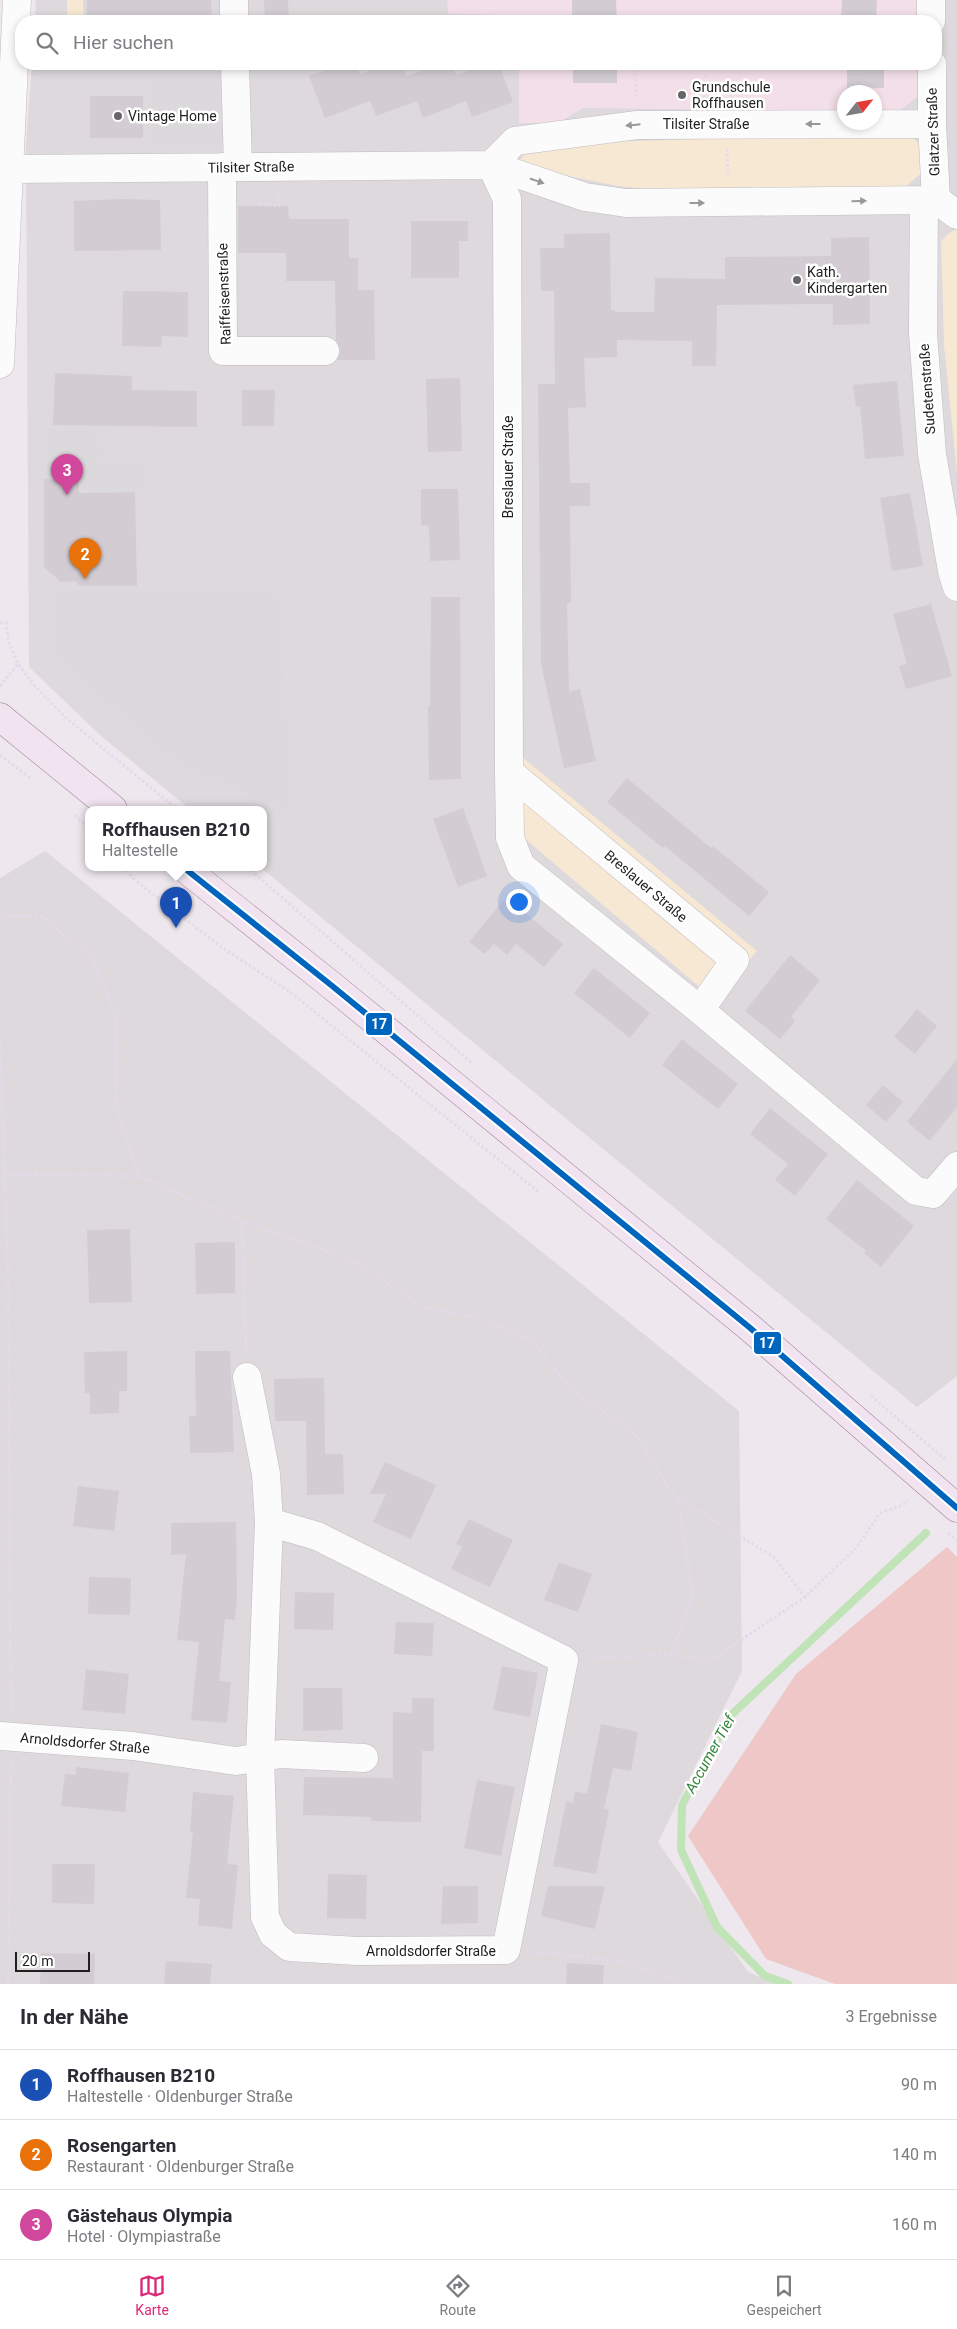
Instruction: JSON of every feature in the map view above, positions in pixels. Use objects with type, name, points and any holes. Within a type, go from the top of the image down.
[{"type":"main road","points":[[0,717],[109,806]]},
{"type":"main road","points":[[188,871],[331,985],[749,1327],[950,1518]]},
{"type":"street","points":[[16,15],[17,0]]},
{"type":"street","points":[[234,0],[234,15]]},
{"type":"street","points":[[931,0],[931,15]]},
{"type":"street","points":[[0,364],[15,48]]},
{"type":"street","points":[[230,167],[235,70]]},
{"type":"street","name":"Glatzer Straße","points":[[932,70],[932,124],[939,205]]},
{"type":"street","name":"Tilsiter Straße","points":[[491,165],[515,141],[637,124],[932,124]]},
{"type":"street","name":"Tilsiter Straße","points":[[10,169],[491,165],[586,198],[626,203],[939,205]]},
{"type":"street","name":"Breslauer Straße","points":[[491,165],[507,200],[510,838],[521,866],[700,1010],[916,1191],[933,1194],[957,1166]]},
{"type":"street","name":"Raiffeisenstraße","points":[[230,167],[223,351],[325,351]]},
{"type":"street","name":"Sudetenstraße","points":[[939,205],[923,334],[932,454],[952,571],[957,588]]},
{"type":"street","name":"Breslauer Straße","points":[[509,772],[735,960],[700,1010]]},
{"type":"street","name":"Arnoldsdorfer Straße","points":[[247,1377],[266,1474],[269,1522],[260,1757],[265,1917],[273,1934],[289,1947],[357,1951],[506,1950],[564,1660]]},
{"type":"street","points":[[269,1522],[317,1536],[564,1660]]},
{"type":"street","name":"Arnoldsdorfer Straße","points":[[6,1736],[133,1746],[236,1762],[281,1754],[364,1758]]},
{"type":"path","points":[[725,124],[729,203]]},
{"type":"path","points":[[278,195],[279,206]]},
{"type":"path","points":[[0,622],[6,623],[9,643],[18,664],[33,684],[66,718],[173,806]]},
{"type":"path","points":[[0,686],[18,664]]},
{"type":"path","points":[[127,871],[136,881],[220,946],[290,992],[547,1198]]},
{"type":"path","points":[[0,918],[5,916],[42,917],[92,956],[115,1012],[116,1105],[139,1176]]},
{"type":"path","points":[[0,1040],[8,1269],[6,1736],[8,1984]]},
{"type":"path","points":[[5,1174],[139,1176],[242,1221],[359,1263],[422,1307],[480,1318],[534,1342],[571,1390],[636,1434],[666,1484],[678,1499],[774,1557],[805,1597]]},
{"type":"path","points":[[242,1221],[247,1377]]},
{"type":"path","points":[[923,1438],[950,1465]]},
{"type":"path","points":[[564,1660],[671,1654],[708,1662],[805,1597],[856,1548],[880,1514],[903,1505],[910,1498],[903,1492]]},
{"type":"path","points":[[671,1654],[693,1596],[678,1499]]},
{"type":"path","points":[[950,1518],[957,1541]]},
{"type":"path","points":[[506,1950],[625,1961],[684,1984]]},
{"type":"shaded area","points":[[36,0],[957,0],[957,1376],[917,1407],[265,871],[267,871],[267,806],[186,806],[101,736],[29,667],[26,143],[32,70],[942,70],[942,15],[35,15]]},
{"type":"shaded area","points":[[67,0],[83,0],[84,15],[67,15]]},
{"type":"shaded area","points":[[447,0],[918,0],[917,15],[448,14]]},
{"type":"shaded area","points":[[147,70],[222,70],[223,145],[147,145]]},
{"type":"shaded area","name":"Grundschule Roffhausen","points":[[519,70],[917,70],[917,97],[898,112],[882,112],[882,85],[837,85],[837,111],[583,108],[558,123],[519,123]]},
{"type":"shaded area","points":[[901,133],[918,142],[923,150],[926,161],[926,169],[904,188],[670,192],[618,186],[523,167],[520,161],[525,152],[602,142]]},
{"type":"shaded area","points":[[957,229],[957,473],[944,345],[941,241],[949,233]]},
{"type":"shaded area","points":[[47,428],[103,429],[102,463],[145,465],[145,492],[82,490],[82,476],[46,475]]},
{"type":"shaded area","points":[[278,588],[293,812],[179,765],[50,654],[51,590]]},
{"type":"shaded area","points":[[504,742],[757,951],[716,1001],[503,820]]},
{"type":"shaded area","points":[[45,851],[739,1411],[742,1671],[658,1842],[748,1972],[775,1984],[0,1984],[0,878]]},
{"type":"shaded area","points":[[947,1547],[957,1557],[957,1984],[835,1984],[766,1959],[688,1836],[796,1674]]},
{"type":"building","points":[[87,0],[211,0],[212,15],[87,15]]},
{"type":"building","points":[[264,0],[288,0],[289,15],[265,15]]},
{"type":"building","points":[[572,0],[616,0],[617,15],[572,15]]},
{"type":"building","points":[[842,0],[877,0],[876,15],[841,15]]},
{"type":"building","points":[[326,70],[358,70],[360,74],[371,70],[404,70],[407,76],[423,70],[454,70],[456,75],[470,70],[501,70],[513,102],[472,117],[466,101],[423,118],[417,101],[376,116],[370,101],[325,118],[309,76]]},
{"type":"building","points":[[573,70],[617,70],[617,83],[573,83]]},
{"type":"building","points":[[847,70],[884,70],[884,88],[882,88],[882,85],[847,85]]},
{"type":"building","points":[[90,96],[143,96],[143,138],[90,138]]},
{"type":"building","points":[[160,200],[161,250],[74,251],[74,201]]},
{"type":"building","points":[[238,206],[288,206],[289,219],[349,219],[349,258],[358,258],[358,290],[374,290],[375,360],[337,360],[341,351],[336,341],[335,281],[286,281],[286,253],[238,253]]},
{"type":"building","points":[[411,221],[468,221],[468,241],[459,241],[459,278],[411,278]]},
{"type":"building","points":[[610,233],[611,310],[617,312],[654,312],[655,278],[725,279],[725,257],[831,256],[831,238],[869,237],[870,324],[833,325],[833,304],[717,305],[716,366],[692,366],[692,341],[617,340],[617,357],[584,358],[586,407],[568,408],[570,483],[590,483],[590,506],[570,506],[571,603],[567,603],[569,692],[580,689],[596,761],[564,768],[541,664],[538,384],[555,384],[554,291],[541,291],[540,248],[564,248],[564,234]]},
{"type":"building","points":[[123,291],[188,292],[188,337],[162,336],[161,347],[122,346]]},
{"type":"building","points":[[55,373],[132,376],[132,390],[197,391],[197,427],[53,425]]},
{"type":"building","points":[[460,378],[462,451],[428,452],[426,379]]},
{"type":"building","points":[[897,381],[904,456],[865,459],[860,406],[856,407],[853,385]]},
{"type":"building","points":[[242,390],[275,390],[274,426],[242,426]]},
{"type":"building","points":[[44,479],[79,481],[79,493],[135,492],[137,586],[80,586],[75,581],[61,582],[44,567]]},
{"type":"building","points":[[421,489],[458,489],[460,560],[430,561],[429,526],[421,525]]},
{"type":"building","points":[[910,493],[923,566],[892,571],[880,498]]},
{"type":"building","points":[[431,597],[460,597],[461,779],[429,780],[428,706],[430,706]]},
{"type":"building","points":[[931,604],[952,676],[906,689],[899,666],[907,664],[893,614]]},
{"type":"building","points":[[627,778],[711,848],[713,846],[769,892],[749,916],[665,846],[663,848],[607,802]]},
{"type":"building","points":[[463,808],[487,876],[458,887],[433,819]]},
{"type":"building","points":[[506,897],[563,944],[544,967],[516,944],[507,955],[494,944],[485,954],[469,942]]},
{"type":"building","points":[[790,955],[820,980],[791,1017],[795,1021],[780,1039],[745,1011]]},
{"type":"building","points":[[594,968],[650,1013],[630,1038],[574,993]]},
{"type":"building","points":[[917,1009],[937,1026],[915,1054],[894,1037]]},
{"type":"building","points":[[682,1039],[738,1084],[718,1109],[662,1065]]},
{"type":"building","points":[[957,1059],[957,1107],[930,1141],[907,1122]]},
{"type":"building","points":[[883,1085],[903,1102],[886,1122],[866,1105]]},
{"type":"building","points":[[770,1108],[828,1154],[795,1196],[775,1180],[788,1164],[750,1134]]},
{"type":"building","points":[[857,1180],[914,1226],[881,1267],[864,1253],[866,1251],[826,1219]]},
{"type":"building","points":[[130,1229],[132,1302],[89,1303],[87,1230]]},
{"type":"building","points":[[235,1242],[235,1293],[196,1294],[195,1243]]},
{"type":"building","points":[[127,1351],[127,1391],[119,1391],[119,1413],[90,1414],[90,1393],[85,1393],[84,1352]]},
{"type":"building","points":[[195,1351],[230,1351],[234,1452],[190,1453],[189,1416],[196,1416]]},
{"type":"building","points":[[324,1378],[325,1454],[343,1454],[344,1494],[307,1495],[306,1421],[275,1421],[274,1379]]},
{"type":"building","points":[[385,1462],[436,1485],[411,1539],[373,1522],[386,1494],[370,1494]]},
{"type":"building","points":[[78,1486],[119,1491],[114,1531],[73,1526]]},
{"type":"building","points":[[469,1519],[513,1540],[490,1587],[451,1569],[462,1547],[456,1544]]},
{"type":"building","points":[[236,1522],[237,1599],[235,1620],[225,1619],[219,1681],[231,1682],[227,1723],[191,1720],[199,1642],[177,1640],[186,1554],[171,1555],[171,1523]]},
{"type":"building","points":[[559,1562],[592,1574],[578,1612],[544,1600]]},
{"type":"building","points":[[89,1577],[131,1578],[130,1615],[88,1614]]},
{"type":"building","points":[[295,1592],[334,1593],[333,1630],[294,1629]]},
{"type":"building","points":[[396,1622],[434,1623],[432,1656],[394,1654]]},
{"type":"building","points":[[502,1666],[538,1673],[530,1717],[493,1710]]},
{"type":"building","points":[[86,1669],[129,1674],[125,1714],[82,1710]]},
{"type":"building","points":[[303,1688],[342,1688],[343,1730],[303,1731]]},
{"type":"building","points":[[412,1698],[434,1698],[434,1751],[422,1751],[421,1822],[371,1821],[371,1817],[303,1815],[304,1777],[393,1778],[393,1712],[412,1713]]},
{"type":"building","points":[[601,1724],[638,1732],[631,1771],[613,1768],[604,1809],[609,1810],[596,1874],[553,1866],[566,1801],[573,1803],[575,1791],[587,1794]]},
{"type":"building","points":[[76,1767],[129,1773],[125,1812],[61,1806],[65,1774],[76,1775]]},
{"type":"building","points":[[477,1780],[515,1787],[501,1856],[464,1848]]},
{"type":"building","points":[[193,1792],[234,1796],[227,1864],[238,1865],[232,1929],[198,1925],[200,1899],[186,1898],[193,1832],[190,1832]]},
{"type":"building","points":[[52,1864],[95,1864],[94,1904],[52,1903]]},
{"type":"building","points":[[328,1874],[367,1875],[366,1919],[327,1918]]},
{"type":"building","points":[[443,1886],[478,1886],[478,1923],[441,1924]]},
{"type":"building","points":[[548,1886],[605,1886],[595,1929],[541,1916]]},
{"type":"building","points":[[41,1953],[95,1954],[94,1984],[40,1984]]},
{"type":"building","points":[[166,1961],[212,1964],[210,1984],[164,1984]]},
{"type":"building","points":[[567,1963],[604,1965],[603,1984],[566,1984]]},
{"type":"waterway","name":"Accumer Tief","points":[[788,1984],[765,1976],[717,1927],[681,1850],[682,1805],[730,1716],[926,1533]]},
{"type":"transit line","name":"17","points":[[188,871],[331,985],[749,1327],[957,1508]]},
{"type":"place","name":"Grundschule Roffhausen","points":[[682,95]]},
{"type":"place","name":"Vintage Home","points":[[118,116]]},
{"type":"place","name":"Kath. Kindergarten","points":[[797,280]]},
{"type":"place","name":"Gästehaus Olympia","points":[[67,495]]},
{"type":"place","name":"Rosengarten","points":[[85,579]]},
{"type":"place","name":"Roffhausen B210","points":[[176,928]]}]
